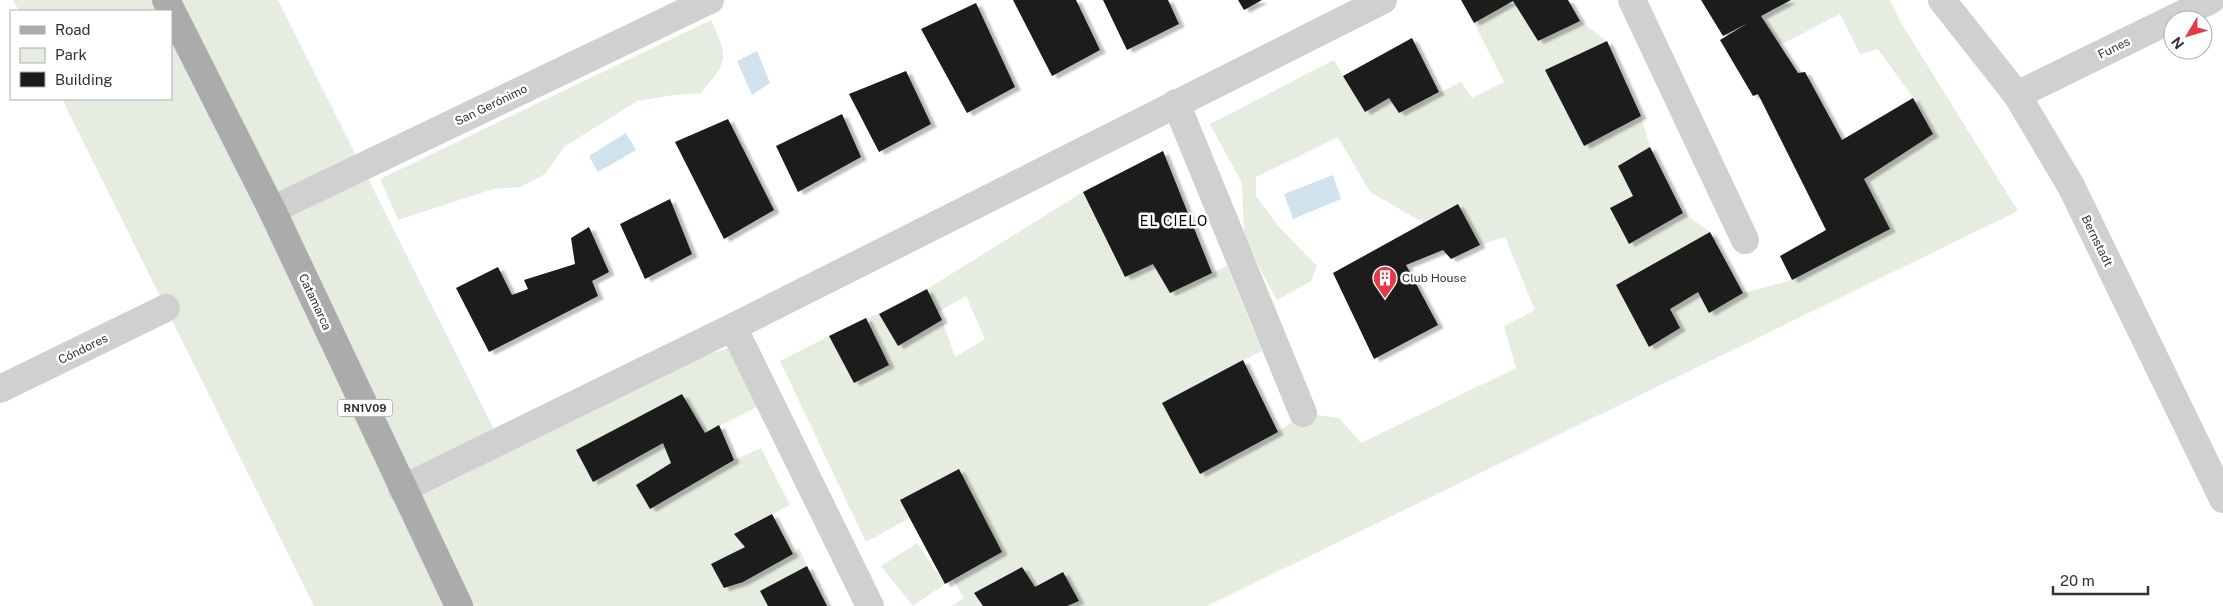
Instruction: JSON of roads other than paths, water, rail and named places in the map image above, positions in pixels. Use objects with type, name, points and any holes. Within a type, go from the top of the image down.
[{"type":"main road","name":"Catamarca","points":[[172,12],[272,210],[402,489],[459,606]]},
{"type":"street","name":"San Gerónimo","points":[[272,210],[710,0]]},
{"type":"street","points":[[402,489],[733,328],[1176,103],[1384,0]]},
{"type":"street","points":[[1632,0],[1745,240]]},
{"type":"street","name":"Bernstadt","points":[[1942,0],[2017,95],[2071,186],[2223,499]]},
{"type":"street","name":"Funes","points":[[2017,95],[2211,0]]},
{"type":"street","points":[[1176,103],[1303,413]]},
{"type":"street","name":"Cóndores","points":[[0,389],[166,308]]},
{"type":"street","points":[[733,328],[870,606]]},
{"type":"water","points":[[757,51],[770,83],[752,95],[737,61]]},
{"type":"water","points":[[626,133],[636,150],[598,172],[589,156]]},
{"type":"water","points":[[1333,175],[1341,199],[1293,219],[1284,194]]},
{"type":"place","name":"Club House","points":[[1385,299]]},
{"type":"district","name":"EL CIELO","points":[[1174,221]]}]
